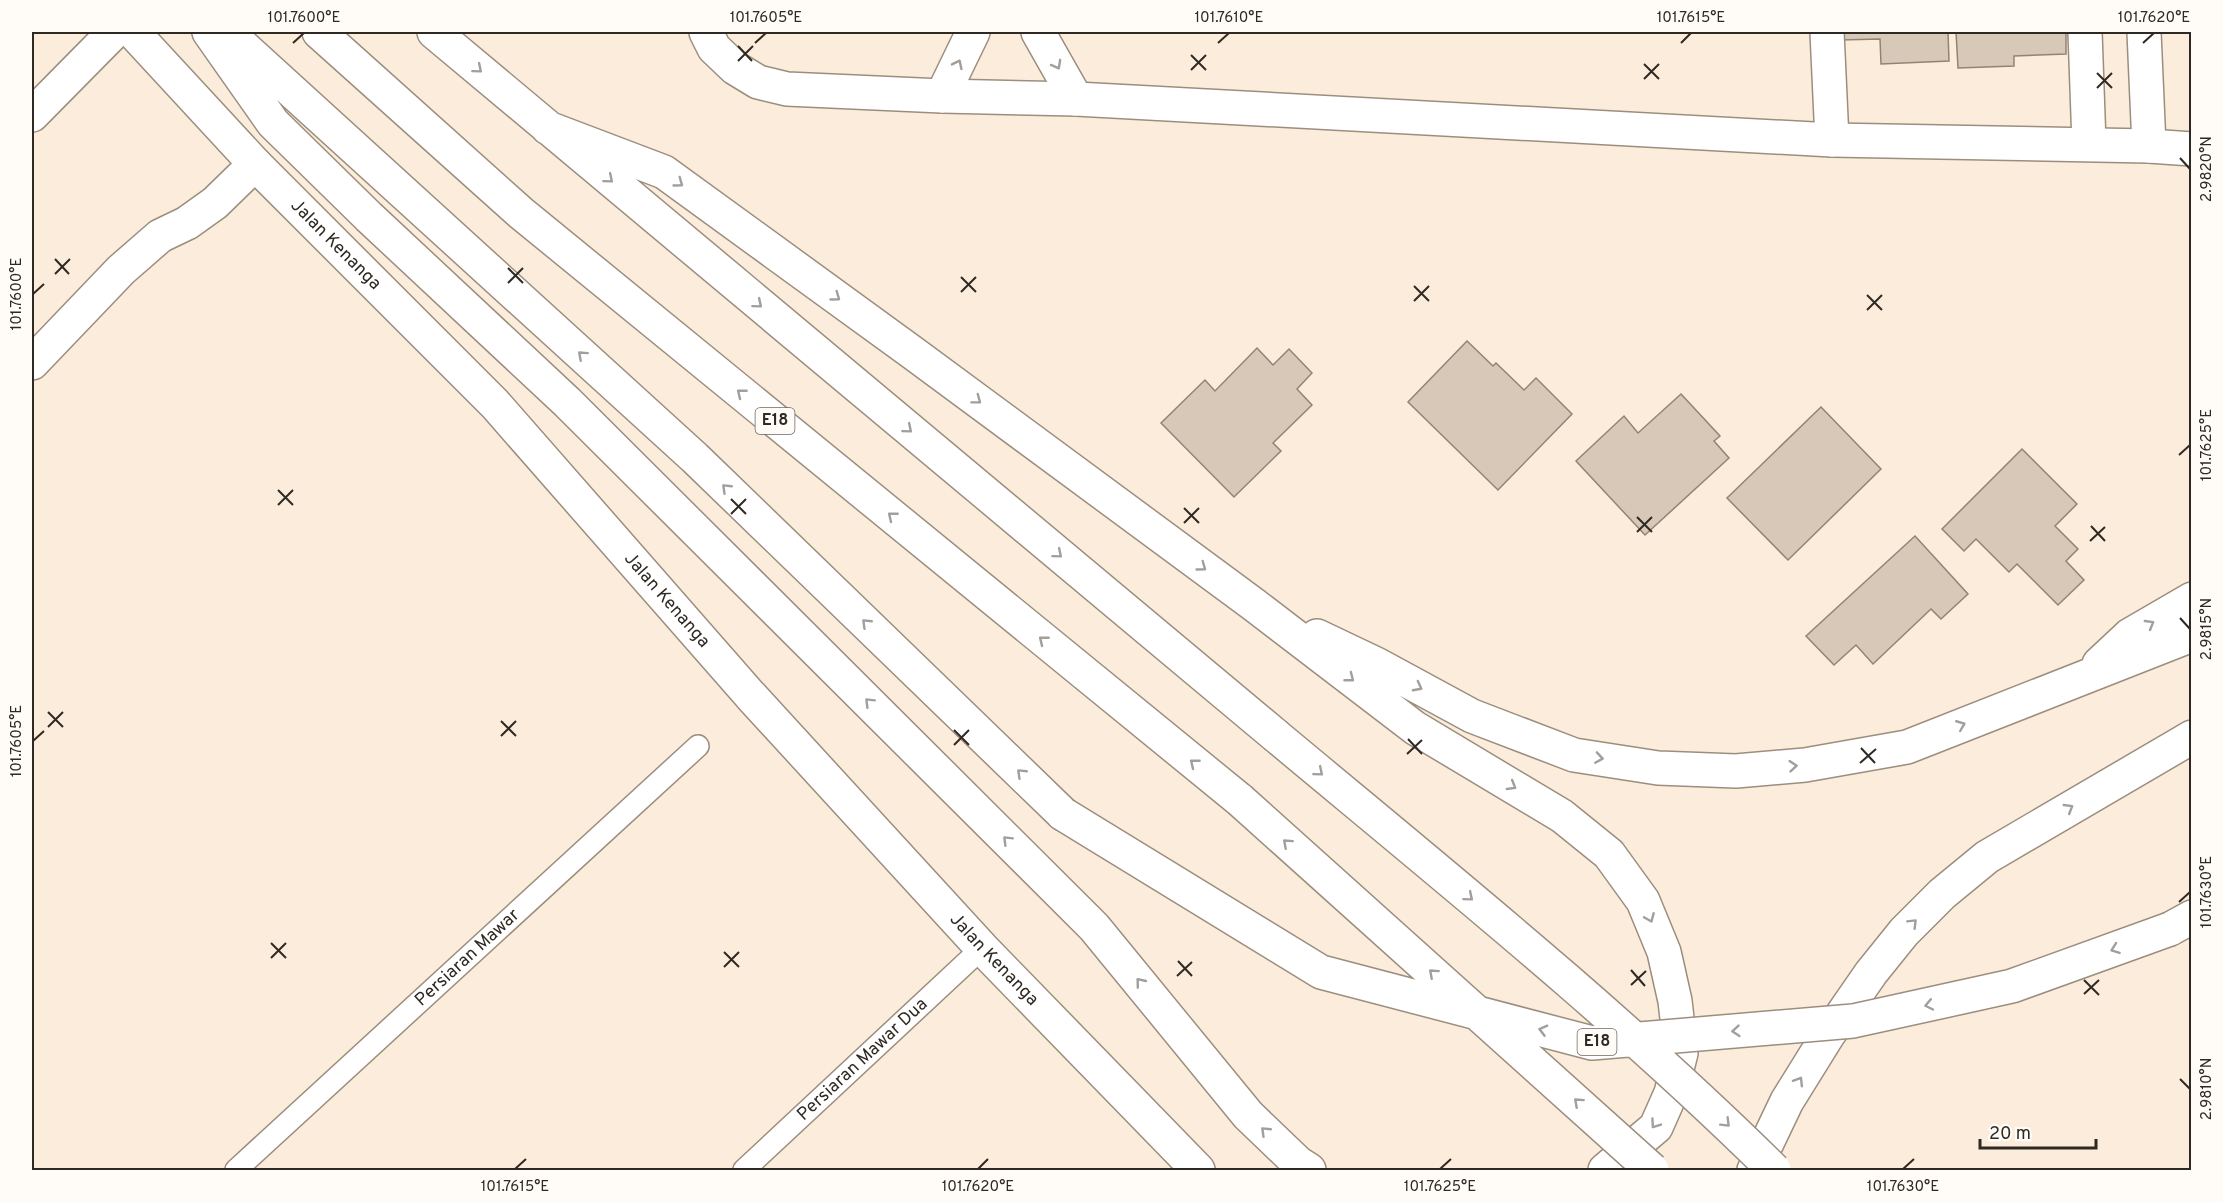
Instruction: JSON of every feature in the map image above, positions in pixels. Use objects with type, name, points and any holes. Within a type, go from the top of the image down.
[{"type":"main road","points":[[32,115],[114,32]]},
{"type":"main road","name":"Jalan Kenanga","points":[[133,32],[255,164],[495,404],[750,695],[982,948],[1197,1170]]},
{"type":"main road","points":[[209,32],[273,123],[369,217],[567,402],[1086,918],[1248,1115],[1304,1168]]},
{"type":"main road","name":"E18","points":[[227,32],[695,458],[1063,814],[1321,972],[1592,1043],[1853,1021],[2012,986],[2181,923]]},
{"type":"main road","name":"E18","points":[[319,32],[521,213],[1240,800],[1652,1170]]},
{"type":"main road","name":"E18","points":[[434,32],[1496,919],[1712,1109],[1774,1170]]},
{"type":"main road","points":[[706,32],[714,48],[735,68],[758,82],[787,89],[1076,99],[1832,141],[2089,144],[2192,149]]},
{"type":"main road","points":[[942,96],[973,32]]},
{"type":"main road","points":[[1038,32],[1076,99]]},
{"type":"main road","points":[[1827,32],[1832,141]]},
{"type":"main road","points":[[2085,32],[2089,144]]},
{"type":"main road","points":[[2144,32],[2150,146]]},
{"type":"main road","points":[[548,128],[664,172],[914,353],[1253,604],[1415,728],[1562,816],[1609,854],[1643,902],[1664,952],[1675,1001],[1681,1053],[1671,1093],[1656,1126],[1605,1170]]},
{"type":"main road","points":[[32,363],[152,242],[187,223],[215,203],[255,164]]},
{"type":"main road","points":[[2089,674],[2130,635],[2192,599]]},
{"type":"main road","points":[[1253,604],[1378,665],[1472,716],[1574,754],[1658,768],[1736,771],[1805,765],[1907,747],[2192,635]]},
{"type":"main road","points":[[1754,1170],[1787,1101],[1828,1035],[1871,973],[1904,932],[1942,894],[1987,857],[2192,737]]},
{"type":"lane","name":"Persiaran Mawar","points":[[236,1170],[698,746]]},
{"type":"lane","name":"Persiaran Mawar Dua","points":[[744,1170],[982,948]]},
{"type":"building","points":[[1841,32],[1948,32],[1949,61],[1881,64],[1880,39],[1841,40]]},
{"type":"building","points":[[1956,32],[2066,32],[2066,54],[2014,56],[2014,66],[1958,68]]},
{"type":"building","points":[[1467,341],[1493,366],[1496,363],[1524,390],[1536,378],[1572,414],[1498,490],[1408,402]]},
{"type":"building","points":[[1257,348],[1273,365],[1289,349],[1312,373],[1297,389],[1312,405],[1273,443],[1281,451],[1234,497],[1161,423],[1205,380],[1215,391]]},
{"type":"building","points":[[1681,394],[1720,436],[1714,441],[1729,458],[1645,535],[1576,461],[1624,416],[1638,433]]},
{"type":"building","points":[[1821,407],[1881,469],[1788,560],[1727,498]]},
{"type":"building","points":[[2022,449],[2077,504],[2055,526],[2078,549],[2066,561],[2084,580],[2058,605],[2017,564],[2009,572],[1976,539],[1964,551],[1942,529]]},
{"type":"building","points":[[1915,536],[1968,594],[1941,619],[1931,609],[1873,664],[1856,645],[1834,665],[1806,636]]}]
